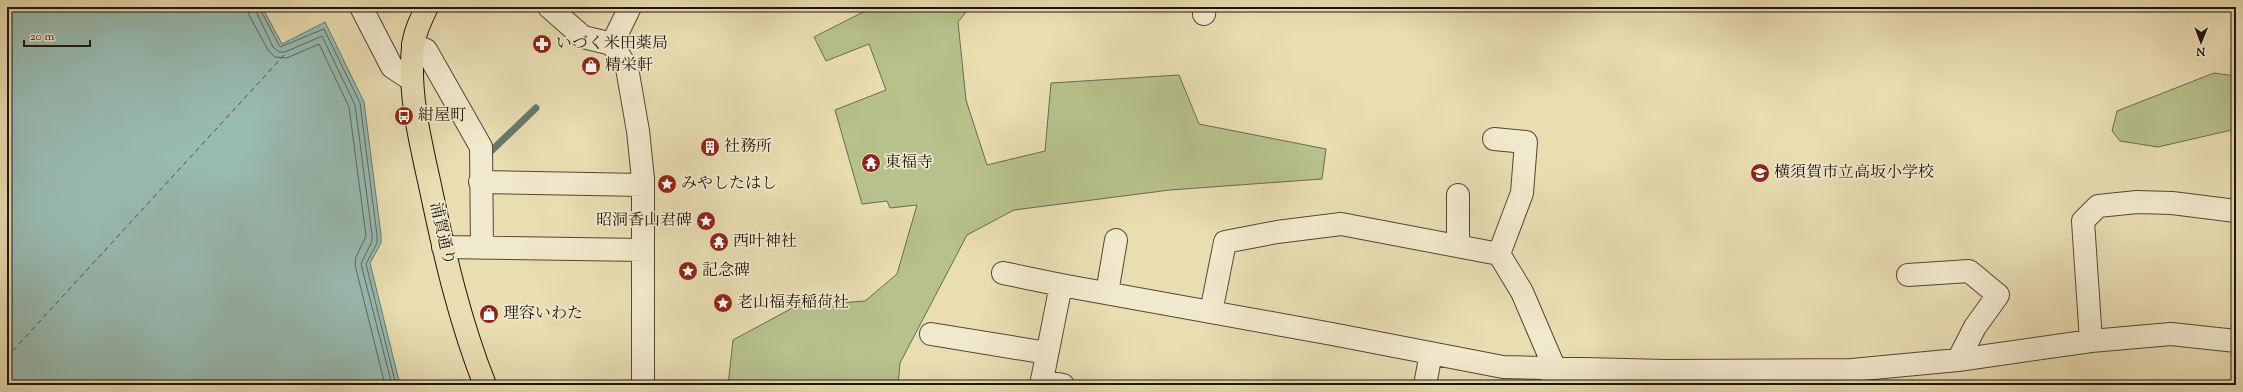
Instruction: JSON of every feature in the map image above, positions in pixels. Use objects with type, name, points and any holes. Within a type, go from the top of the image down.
[{"type":"main road","name":"浦賀通り","points":[[427,7],[420,21],[413,45],[412,80],[420,140],[443,247],[463,325],[485,385]]},
{"type":"street","points":[[361,7],[392,67],[412,80]]},
{"type":"street","points":[[549,7],[583,37],[612,44],[627,68],[638,132],[643,185],[643,385]]},
{"type":"street","points":[[612,44],[630,7]]},
{"type":"street","points":[[413,45],[426,50],[481,147],[480,182],[482,248]]},
{"type":"street","points":[[1494,139],[1526,142],[1522,193],[1499,254]]},
{"type":"street","points":[[480,182],[643,185]]},
{"type":"street","points":[[1458,195],[1458,246]]},
{"type":"street","points":[[2091,341],[2084,221],[2098,206],[2137,202],[2172,203],[2236,211]]},
{"type":"street","points":[[1211,312],[1225,242],[1276,232],[1341,224],[1458,246],[1499,254],[1522,292],[1554,377]]},
{"type":"street","points":[[1107,293],[1116,240]]},
{"type":"street","points":[[443,247],[643,250]]},
{"type":"street","points":[[1908,275],[1969,271],[1998,295],[1975,327],[1958,360]]},
{"type":"street","points":[[1003,273],[1061,285],[1431,352],[1554,377],[1757,378],[1958,360],[2091,341],[2171,334],[2236,341]]},
{"type":"street","points":[[1061,285],[1042,383],[1063,385]]},
{"type":"street","points":[[931,334],[1047,354]]},
{"type":"street","points":[[1425,385],[1431,352]]},
{"type":"green space","points":[[873,7],[970,7],[958,22],[966,100],[987,165],[1045,151],[1051,83],[1179,75],[1199,124],[1326,149],[1322,179],[1170,190],[1014,210],[967,235],[900,363],[898,385],[728,385],[733,340],[796,306],[865,301],[897,274],[917,205],[890,208],[887,201],[862,204],[835,110],[886,90],[869,44],[826,61],[814,37]]},
{"type":"green space","points":[[2214,73],[2236,76],[2236,129],[2158,147],[2120,141],[2112,131],[2117,111]]},
{"type":"water","points":[[7,7],[262,7],[282,44],[325,22],[364,102],[381,235],[381,243],[370,263],[398,377],[402,385],[7,385]]},
{"type":"waterway","points":[[489,153],[536,108]]},
{"type":"ferry route","points":[[7,357],[285,54]]},
{"type":"place","name":"いづく米田薬局","points":[[542,44]]},
{"type":"place","name":"精栄軒","points":[[591,66]]},
{"type":"place","name":"紺屋町","points":[[404,116]]},
{"type":"place","name":"社務所","points":[[710,147]]},
{"type":"place","name":"東福寺","points":[[871,163]]},
{"type":"place","name":"横須賀市立高坂小学校","points":[[1760,173]]},
{"type":"place","name":"みやしたはし","points":[[667,184]]},
{"type":"place","name":"昭洞香山君碑","points":[[706,221]]},
{"type":"place","name":"西叶神社","points":[[719,242]]},
{"type":"place","name":"記念碑","points":[[688,271]]},
{"type":"place","name":"老山福寿稲荷社","points":[[723,303]]},
{"type":"place","name":"理容いわた","points":[[489,314]]}]
